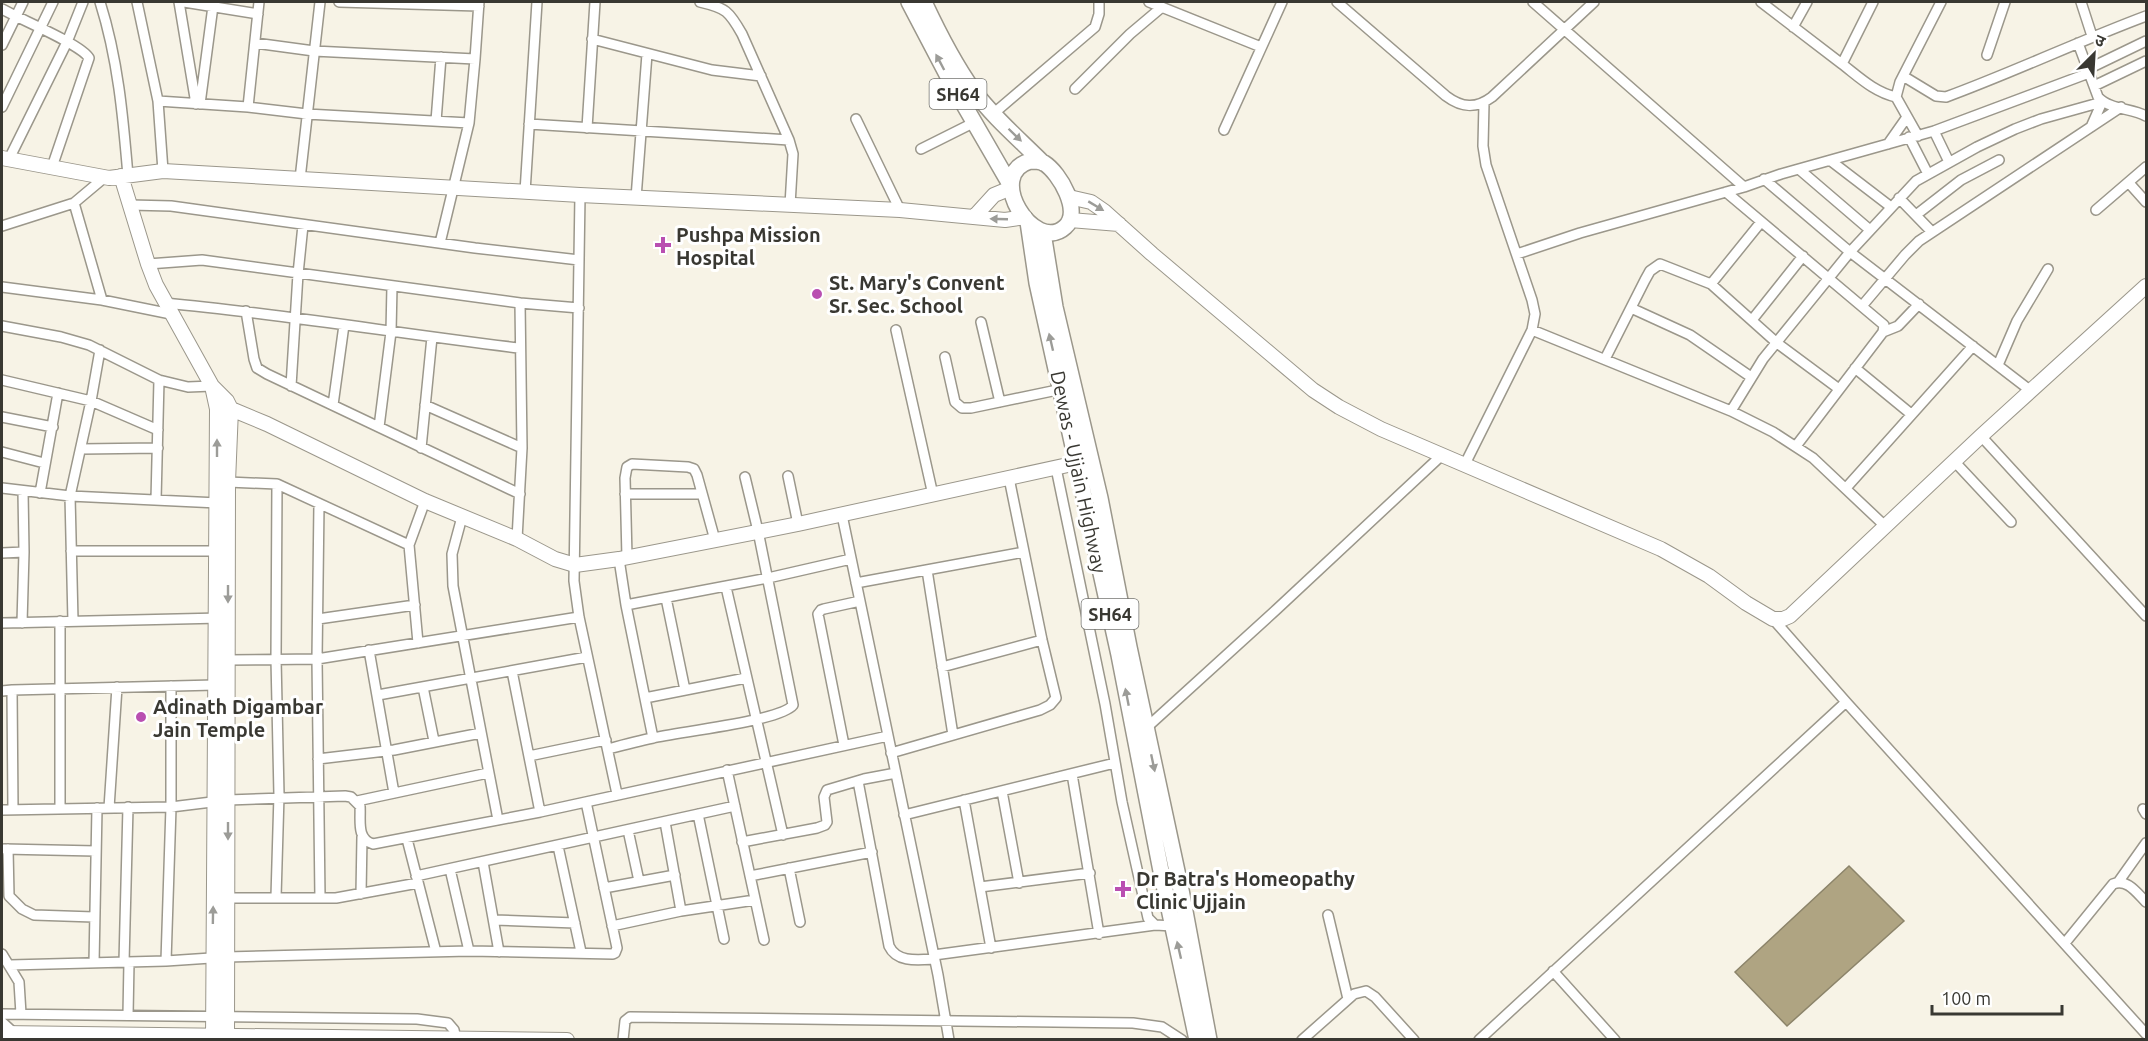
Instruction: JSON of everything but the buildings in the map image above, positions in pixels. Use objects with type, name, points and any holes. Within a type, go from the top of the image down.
[{"type":"main road","name":"Dewas - Ujjain Highway","points":[[909,2],[952,84],[1011,187],[1026,220],[1037,283],[1062,389],[1084,462]]},
{"type":"main road","name":"SH64","points":[[924,2],[954,61],[973,90],[993,114],[1052,171],[1069,197]]},
{"type":"main road","points":[[1011,187],[1012,175],[1022,163],[1030,161],[1044,163]]},
{"type":"main road","points":[[1043,233],[1058,231],[1065,227],[1070,220],[1072,205],[1069,197]]},
{"type":"main road","name":"Dewas - Ujjain Highway","points":[[1026,220],[1036,230],[1043,233],[1084,462],[1140,733],[1173,926],[1197,1040]]},
{"type":"main road","name":"Dewas - Ujjain Highway","points":[[1140,733],[1180,890],[1209,1040]]},
{"type":"street","points":[[2,45],[23,2]]},
{"type":"street","points":[[2,107],[53,2]]},
{"type":"street","points":[[83,2],[67,42],[5,158],[105,177],[163,171],[636,198],[900,210],[1026,220]]},
{"type":"street","points":[[100,2],[110,35],[121,91],[125,176],[130,205],[148,264],[168,308],[212,386],[226,401],[218,503],[222,550],[222,618],[215,685],[228,898],[219,958]]},
{"type":"street","points":[[138,2],[158,101],[163,171]]},
{"type":"street","points":[[179,2],[198,104]]},
{"type":"street","points":[[184,2],[258,14]]},
{"type":"street","points":[[248,108],[259,2]]},
{"type":"street","points":[[300,179],[320,2]]},
{"type":"street","points":[[339,2],[479,4],[469,123],[440,243]]},
{"type":"street","points":[[525,192],[537,2]]},
{"type":"street","points":[[587,128],[595,2]]},
{"type":"street","points":[[700,2],[721,4],[734,20],[789,140],[793,154],[790,205]]},
{"type":"street","points":[[993,114],[1095,27],[1099,14],[1099,2]]},
{"type":"street","points":[[1149,2],[1261,47]]},
{"type":"street","points":[[1224,130],[1282,2]]},
{"type":"street","points":[[1337,2],[1453,101],[1463,106],[1476,106],[1484,103],[1594,2]]},
{"type":"street","points":[[1533,2],[1744,187]]},
{"type":"street","points":[[1761,2],[1874,89],[1896,98],[1907,117],[1928,174]]},
{"type":"street","points":[[1793,27],[1807,2]]},
{"type":"street","points":[[1842,64],[1873,2]]},
{"type":"street","points":[[1896,98],[1903,76],[1941,2]]},
{"type":"street","points":[[1987,56],[2005,2]]},
{"type":"street","points":[[2081,2],[2092,36]]},
{"type":"street","points":[[198,104],[213,6]]},
{"type":"street","points":[[1074,89],[1130,34],[1162,7]]},
{"type":"street","points":[[2,9],[87,54],[88,61],[52,167]]},
{"type":"street","points":[[1903,76],[1936,96],[1946,97],[2146,16]]},
{"type":"street","points":[[592,39],[712,70],[760,76]]},
{"type":"street","points":[[1517,254],[1580,233],[1934,131],[2088,71],[2146,41]]},
{"type":"street","points":[[255,43],[314,51],[475,59]]},
{"type":"street","points":[[2078,43],[2102,102],[2091,129]]},
{"type":"street","points":[[636,198],[648,54]]},
{"type":"street","points":[[436,121],[441,57]]},
{"type":"street","points":[[2094,86],[2146,60]]},
{"type":"street","points":[[158,101],[308,114],[469,123]]},
{"type":"street","points":[[1731,411],[1751,377],[1829,278],[1916,181],[2015,129],[2041,119],[2102,102],[2146,116]]},
{"type":"street","points":[[1465,464],[1532,330],[1535,314],[1486,165],[1483,146],[1484,103]]},
{"type":"street","points":[[1862,306],[1905,255],[1932,232],[2121,108]]},
{"type":"street","points":[[1888,145],[1907,117]]},
{"type":"street","points":[[856,119],[900,210]]},
{"type":"street","points":[[921,149],[975,122]]},
{"type":"street","points":[[529,124],[789,140]]},
{"type":"street","points":[[1934,131],[1949,162]]},
{"type":"street","points":[[1916,215],[1961,180],[1999,160]]},
{"type":"street","points":[[1831,161],[1891,207]]},
{"type":"street","points":[[2096,210],[2146,167]]},
{"type":"street","points":[[1800,170],[1870,230]]},
{"type":"street","points":[[2,226],[74,203],[105,177]]},
{"type":"street","points":[[1764,180],[1884,279],[2031,391]]},
{"type":"street","points":[[2129,183],[2146,202]]},
{"type":"street","points":[[974,217],[994,195],[1011,187]]},
{"type":"street","points":[[1726,192],[1884,325],[1883,332],[1796,446]]},
{"type":"street","points":[[580,195],[574,581],[587,657],[617,794]]},
{"type":"street","points":[[1069,197],[1091,202],[1313,390],[1339,407],[1381,429],[1678,557],[1773,619],[2146,1034]]},
{"type":"street","points":[[1899,198],[1932,232]]},
{"type":"street","points":[[74,203],[102,300]]},
{"type":"street","points":[[130,205],[171,206],[579,260]]},
{"type":"street","points":[[1070,220],[1119,224]]},
{"type":"street","points":[[1711,284],[1761,222]]},
{"type":"street","points":[[291,386],[303,225]]},
{"type":"street","points":[[1752,320],[1803,256]]},
{"type":"street","points":[[148,264],[202,260],[520,303],[579,308]]},
{"type":"street","points":[[1605,359],[1650,271],[1660,264],[1711,284],[1777,343],[1839,389]]},
{"type":"street","points":[[1998,364],[2017,321],[2048,269]]},
{"type":"street","points":[[2,293],[2,286],[168,308],[246,310],[432,338],[519,348]]},
{"type":"street","points":[[379,427],[391,332],[392,286]]},
{"type":"street","points":[[1773,619],[1790,616],[1954,461],[2146,286]]},
{"type":"street","points":[[517,539],[522,448],[520,303]]},
{"type":"street","points":[[1883,332],[1898,326],[1919,304]]},
{"type":"street","points":[[1631,308],[1690,335],[1751,377]]},
{"type":"street","points":[[246,310],[257,368],[520,494]]},
{"type":"street","points":[[981,322],[1000,402]]},
{"type":"street","points":[[333,405],[344,325]]},
{"type":"street","points":[[2,326],[61,337],[100,350],[159,380],[188,387],[212,386]]},
{"type":"street","points":[[896,330],[933,495]]},
{"type":"street","points":[[1532,330],[1731,411],[1796,446],[1813,458],[1886,526]]},
{"type":"street","points":[[421,448],[432,338]]},
{"type":"street","points":[[1846,488],[1973,345]]},
{"type":"street","points":[[73,621],[70,496],[100,350]]},
{"type":"street","points":[[945,357],[955,402],[967,408],[1062,389]]},
{"type":"street","points":[[1855,368],[1911,414]]},
{"type":"street","points":[[2,380],[91,401],[158,430]]},
{"type":"street","points":[[156,500],[159,380]]},
{"type":"street","points":[[40,493],[57,393]]},
{"type":"street","points":[[425,405],[522,448]]},
{"type":"street","points":[[224,409],[330,453],[462,518],[517,539],[555,559],[575,565],[798,524],[1084,462]]},
{"type":"street","points":[[222,550],[228,482],[224,409]]},
{"type":"street","points":[[2,417],[53,427]]},
{"type":"street","points":[[1981,436],[2146,616]]},
{"type":"street","points":[[81,448],[158,448]]},
{"type":"street","points":[[2,452],[44,463]]},
{"type":"street","points":[[1140,733],[1442,455]]},
{"type":"street","points":[[1954,461],[2011,522]]},
{"type":"street","points":[[653,738],[626,605],[623,558],[625,471],[627,467],[637,463],[694,469],[715,540]]},
{"type":"street","points":[[1056,468],[1148,918],[1155,925]]},
{"type":"street","points":[[788,476],[798,524]]},
{"type":"street","points":[[529,756],[653,738],[755,719],[790,709],[794,701],[745,477]]},
{"type":"street","points":[[891,753],[1040,710],[1054,702],[1057,694],[1042,640],[1009,478]]},
{"type":"street","points":[[228,482],[277,484],[409,545]]},
{"type":"street","points":[[276,897],[279,800],[276,659],[277,484]]},
{"type":"street","points":[[2,488],[70,496],[218,503]]},
{"type":"street","points":[[22,623],[23,491]]},
{"type":"street","points":[[625,494],[701,494]]},
{"type":"street","points":[[418,643],[409,545],[425,501]]},
{"type":"street","points":[[319,504],[317,659],[320,898]]},
{"type":"street","points":[[842,515],[938,975],[949,1040]]},
{"type":"street","points":[[462,518],[452,554],[452,570],[462,636],[498,820]]},
{"type":"street","points":[[71,551],[222,550]]},
{"type":"street","points":[[2,553],[24,552]]},
{"type":"street","points":[[856,583],[1024,552]]},
{"type":"street","points":[[626,605],[726,587],[851,559]]},
{"type":"street","points":[[927,570],[953,735]]},
{"type":"street","points":[[726,587],[783,835]]},
{"type":"street","points":[[666,598],[685,690]]},
{"type":"street","points":[[844,745],[818,614],[821,610],[860,601]]},
{"type":"street","points":[[318,620],[415,604]]},
{"type":"street","points":[[228,660],[317,659],[579,617]]},
{"type":"street","points":[[2,623],[222,618]]},
{"type":"street","points":[[208,1037],[220,1016],[221,801],[228,660],[222,618]]},
{"type":"street","points":[[60,621],[60,809]]},
{"type":"street","points":[[942,667],[1042,640]]},
{"type":"street","points":[[369,650],[394,793]]},
{"type":"street","points":[[378,694],[587,657]]},
{"type":"street","points":[[512,671],[540,812]]},
{"type":"street","points":[[645,698],[746,678]]},
{"type":"street","points":[[2,691],[215,685]]},
{"type":"street","points":[[166,961],[171,807],[171,686]]},
{"type":"street","points":[[109,808],[117,687]]},
{"type":"street","points":[[423,687],[434,741]]},
{"type":"street","points":[[12,690],[13,810]]},
{"type":"street","points":[[1479,1040],[1846,702]]},
{"type":"street","points":[[318,759],[388,751],[481,733]]},
{"type":"street","points":[[362,837],[366,842],[372,844],[407,839],[888,736]]},
{"type":"street","points":[[904,815],[1115,763]]},
{"type":"street","points":[[2,764],[13,764]]},
{"type":"street","points":[[727,770],[764,940]]},
{"type":"street","points":[[2,810],[171,807],[221,801],[345,796],[357,801],[489,773]]},
{"type":"street","points":[[742,842],[825,825],[827,822],[824,798],[827,790],[896,773]]},
{"type":"street","points":[[1072,774],[1100,934]]},
{"type":"street","points":[[858,781],[891,950],[902,958],[909,960],[934,957],[1155,925],[1173,926]]},
{"type":"street","points":[[1002,791],[1019,883]]},
{"type":"street","points":[[964,800],[991,948]]},
{"type":"street","points":[[357,801],[360,806],[362,837],[361,894]]},
{"type":"street","points":[[10,965],[469,951],[615,953],[612,926],[586,802]]},
{"type":"street","points":[[228,898],[345,897],[450,869],[735,806]]},
{"type":"street","points":[[128,807],[126,962],[128,1015]]},
{"type":"street","points":[[94,963],[97,808]]},
{"type":"street","points":[[698,814],[724,939]]},
{"type":"street","points":[[665,822],[681,911]]},
{"type":"street","points":[[628,830],[639,881]]},
{"type":"street","points":[[407,839],[436,952]]},
{"type":"street","points":[[2065,943],[2104,893],[2119,881],[2146,843]]},
{"type":"street","points":[[558,846],[581,952]]},
{"type":"street","points":[[94,917],[34,915],[22,909],[9,896],[5,849],[96,850]]},
{"type":"street","points":[[750,876],[872,852]]},
{"type":"street","points":[[483,862],[499,952]]},
{"type":"street","points":[[789,868],[800,922]]},
{"type":"street","points":[[450,869],[469,951]]},
{"type":"street","points":[[980,887],[1090,873]]},
{"type":"street","points":[[604,888],[675,875]]},
{"type":"street","points":[[2119,881],[2129,886],[2146,902]]},
{"type":"street","points":[[612,926],[681,911],[755,900]]},
{"type":"street","points":[[1328,915],[1348,999]]},
{"type":"street","points":[[494,920],[575,924]]},
{"type":"street","points":[[2,954],[19,982],[17,1014]]},
{"type":"street","points":[[1553,971],[1615,1040]]},
{"type":"street","points":[[1302,1040],[1360,991],[1371,993],[1414,1040]]},
{"type":"street","points":[[2,1014],[365,1018],[438,1021],[451,1025],[459,1039]]},
{"type":"street","points":[[623,1040],[625,1021],[628,1017],[1133,1023],[1162,1027],[1182,1040]]},
{"type":"street","points":[[2,1022],[8,1033],[567,1040]]},
{"type":"shaded area","points":[[1849,866],[1904,921],[1787,1026],[1735,972]]},
{"type":"place","name":"Pushpa Mission Hospital","points":[[663,245]]},
{"type":"place","name":"St. Mary's Convent Sr. Sec. School","points":[[817,294]]},
{"type":"place","name":"Adinath Digambar Jain Temple","points":[[141,717]]},
{"type":"place","name":"Dr Batra's Homeopathy Clinic Ujjain","points":[[1123,889]]}]
